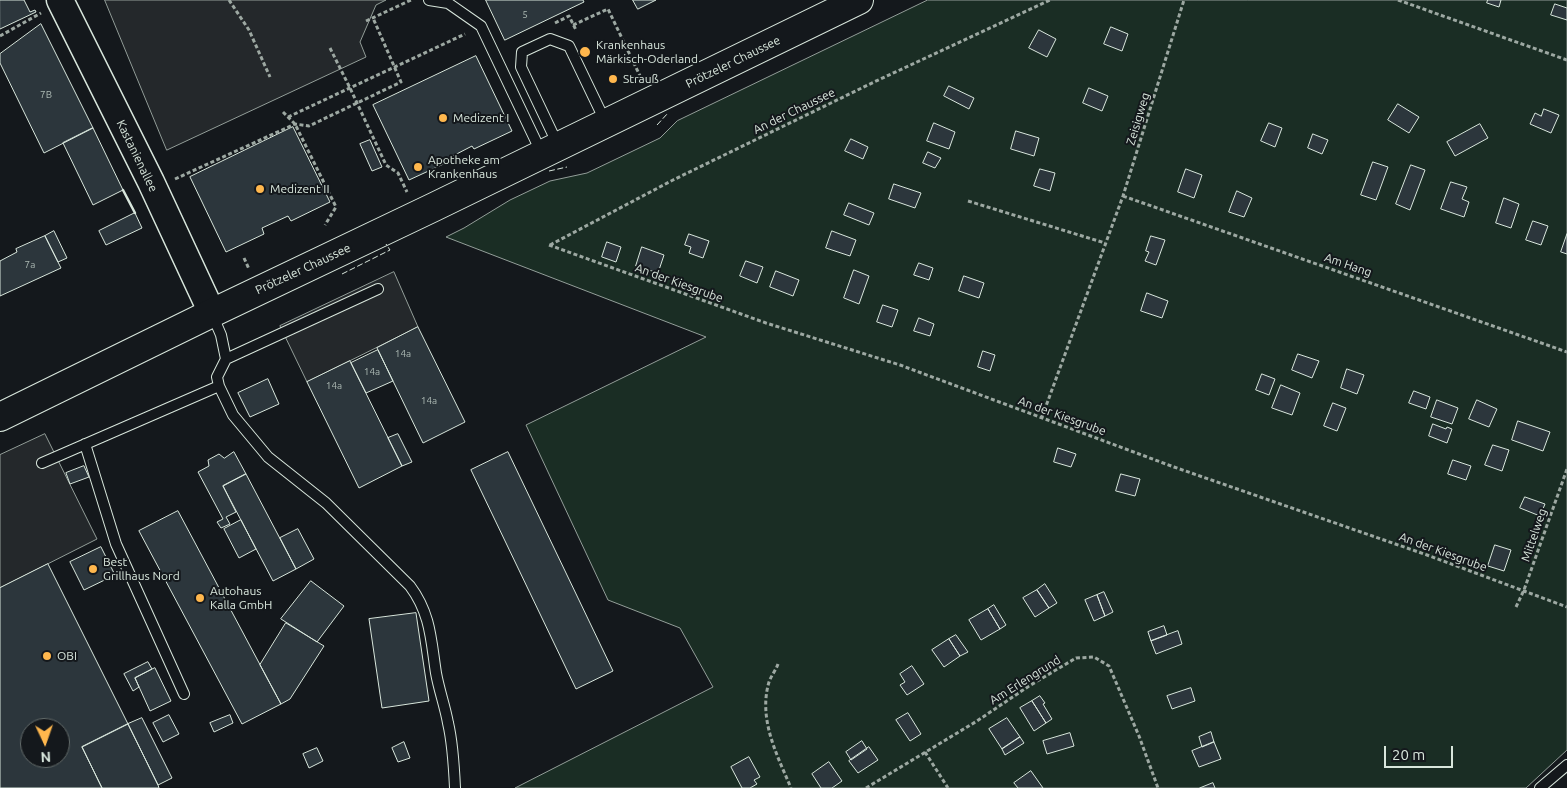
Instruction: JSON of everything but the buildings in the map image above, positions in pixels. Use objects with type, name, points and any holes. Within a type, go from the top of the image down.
[{"type":"main road","name":"Prötzeler Chaussee","points":[[0,417],[551,150],[601,113],[825,12],[859,0]]},
{"type":"street","name":"Kastanienallee","points":[[61,1],[154,188],[212,313]]},
{"type":"lane","points":[[429,0],[448,1],[481,26],[551,150]]},
{"type":"lane","points":[[551,150],[520,67],[522,52],[550,39],[569,46],[601,113]]},
{"type":"lane","points":[[226,359],[378,289]]},
{"type":"lane","points":[[212,313],[221,335],[226,359],[218,377],[219,386],[233,415],[268,457],[326,504],[410,586],[421,600],[429,624],[437,675],[448,722],[454,758],[455,788]]},
{"type":"lane","points":[[42,463],[219,386]]},
{"type":"lane","points":[[85,444],[116,544],[184,694]]},
{"type":"lane","points":[[1540,788],[1567,766]]},
{"type":"path","points":[[228,0],[248,30],[270,77]]},
{"type":"path","points":[[366,20],[411,0]]},
{"type":"path","name":"An der Chaussee","points":[[549,245],[734,150],[1050,0]]},
{"type":"path","name":"Zeisigweg","points":[[1042,418],[1123,196],[1184,0]]},
{"type":"path","points":[[1398,0],[1567,60]]},
{"type":"path","points":[[0,36],[61,1]]},
{"type":"path","points":[[573,25],[608,9],[642,78]]},
{"type":"path","points":[[154,188],[295,124],[309,126],[401,82],[373,18]]},
{"type":"path","points":[[288,117],[481,26]]},
{"type":"path","points":[[330,48],[358,103],[386,165],[398,173],[408,195]]},
{"type":"path","points":[[283,112],[295,124],[336,207],[325,225]]},
{"type":"path","name":"Am Hang","points":[[1123,196],[1567,352]]},
{"type":"path","points":[[968,201],[1105,243]]},
{"type":"path","name":"An der Kiesgrube","points":[[549,245],[766,323],[900,366],[1174,467],[1524,590],[1567,607]]},
{"type":"path","points":[[244,258],[250,270]]},
{"type":"path","name":"Mittelweg","points":[[1516,607],[1524,590],[1567,469]]},
{"type":"path","name":"Am Erlengrund","points":[[866,788],[1076,658],[1094,656],[1109,666],[1139,736],[1158,788]]},
{"type":"path","points":[[778,664],[769,682],[766,708],[775,751],[791,788]]},
{"type":"path","points":[[925,752],[948,788]]},
{"type":"green space","points":[[928,0],[1567,0],[1567,750],[1526,788],[515,788],[713,687],[680,628],[608,600],[526,425],[706,337],[446,237],[510,200],[550,181],[587,173],[660,138],[677,121]]},
{"type":"shaded area","points":[[105,0],[386,0],[376,5],[360,42],[366,57],[167,150]]},
{"type":"shaded area","points":[[394,272],[418,327],[307,382],[280,326]]},
{"type":"shaded area","points":[[45,434],[97,539],[0,588],[0,455]]},
{"type":"fence","points":[[657,125],[668,113]]},
{"type":"fence","points":[[549,171],[567,167]]},
{"type":"fence","points":[[342,274],[390,250],[386,244]]},
{"type":"wall","points":[[123,190],[135,213]]},
{"type":"place","name":"Krankenhaus Märkisch-Oderland","points":[[585,52]]},
{"type":"place","name":"Strauß","points":[[613,79]]},
{"type":"place","name":"Medizent I","points":[[443,118]]},
{"type":"place","name":"Apotheke am Krankenhaus","points":[[418,167]]},
{"type":"place","name":"Medizent II","points":[[260,189]]},
{"type":"place","name":"Best Grillhaus Nord","points":[[93,569]]},
{"type":"place","name":"Autohaus Kalla GmbH","points":[[200,598]]},
{"type":"place","name":"OBI","points":[[47,656]]}]
